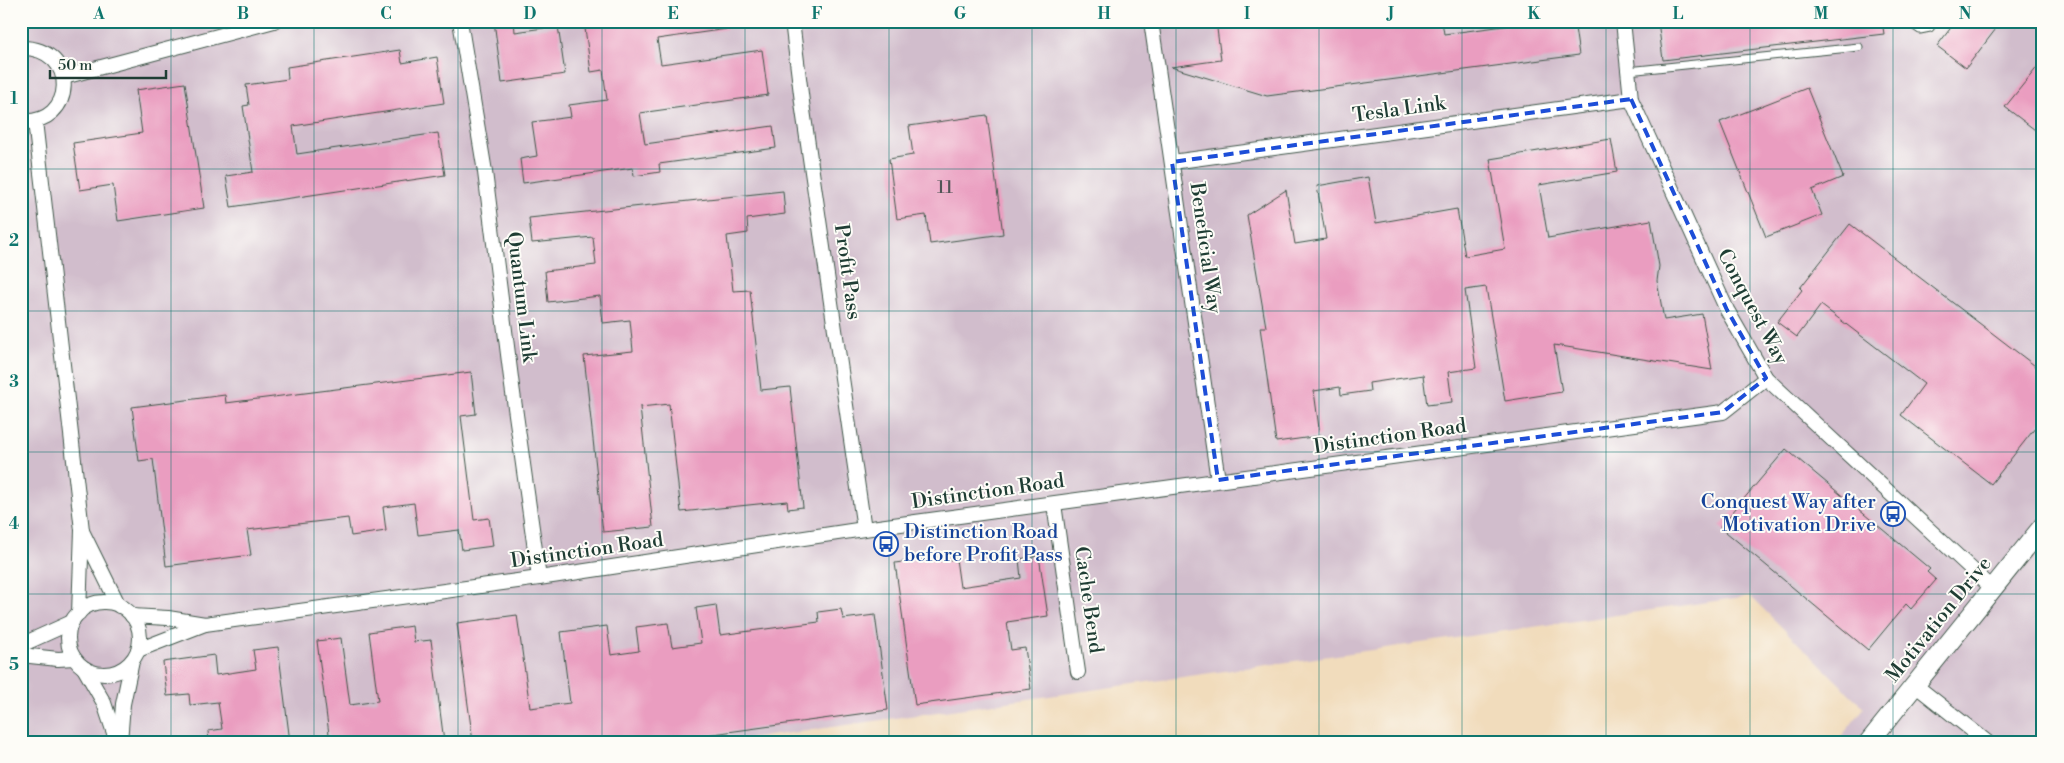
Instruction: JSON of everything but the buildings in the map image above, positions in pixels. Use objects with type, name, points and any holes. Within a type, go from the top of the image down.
[{"type":"street","points":[[64,77],[274,21]]},
{"type":"street","name":"Quantum Link","points":[[460,21],[485,172],[539,578]]},
{"type":"street","name":"Profit Pass","points":[[792,21],[803,110],[864,529]]},
{"type":"street","name":"Beneficial Way","points":[[1151,21],[1218,480]]},
{"type":"street","name":"Conquest Way","points":[[1623,21],[1631,99],[1727,310],[1766,378],[1993,589]]},
{"type":"street","points":[[21,48],[34,48],[48,54],[57,62],[64,77],[64,90],[58,106],[49,115],[28,121],[82,530],[75,618],[68,634],[69,646],[104,703],[119,742]]},
{"type":"street","name":"Tesla Link","points":[[1172,162],[1631,99]]},
{"type":"street","name":"Distinction Road","points":[[135,656],[205,624],[539,578],[864,529],[1723,412],[1766,378]]},
{"type":"street","name":"Cache Bend","points":[[1054,504],[1078,672]]},
{"type":"street","name":"Motivation Drive","points":[[1869,742],[2043,526]]},
{"type":"street","points":[[82,530],[119,606]]},
{"type":"street","points":[[21,645],[75,618],[89,606],[101,603],[113,604],[119,606],[132,616],[138,626],[140,638],[123,704],[119,742]]},
{"type":"street","name":"Distinction Road","points":[[132,616],[168,618],[205,624]]},
{"type":"street","points":[[21,655],[79,663],[96,674],[110,674],[122,669],[135,656]]},
{"type":"street","points":[[1916,685],[1987,742]]},
{"type":"lane","points":[[1908,21],[1920,30],[1930,28],[1935,21]]},
{"type":"lane","points":[[1628,71],[1859,48]]},
{"type":"highlighted area","points":[[1631,99],[1727,310],[1766,378],[1723,412],[1218,480],[1172,162]]},
{"type":"shaded area","points":[[21,21],[2043,21],[2043,742],[1837,742],[1864,708],[1750,596],[727,742],[21,742]]},
{"type":"place","name":"Conquest Way after Motivation Drive","points":[[1893,514]]},
{"type":"place","name":"Distinction Road before Profit Pass","points":[[886,544]]}]
